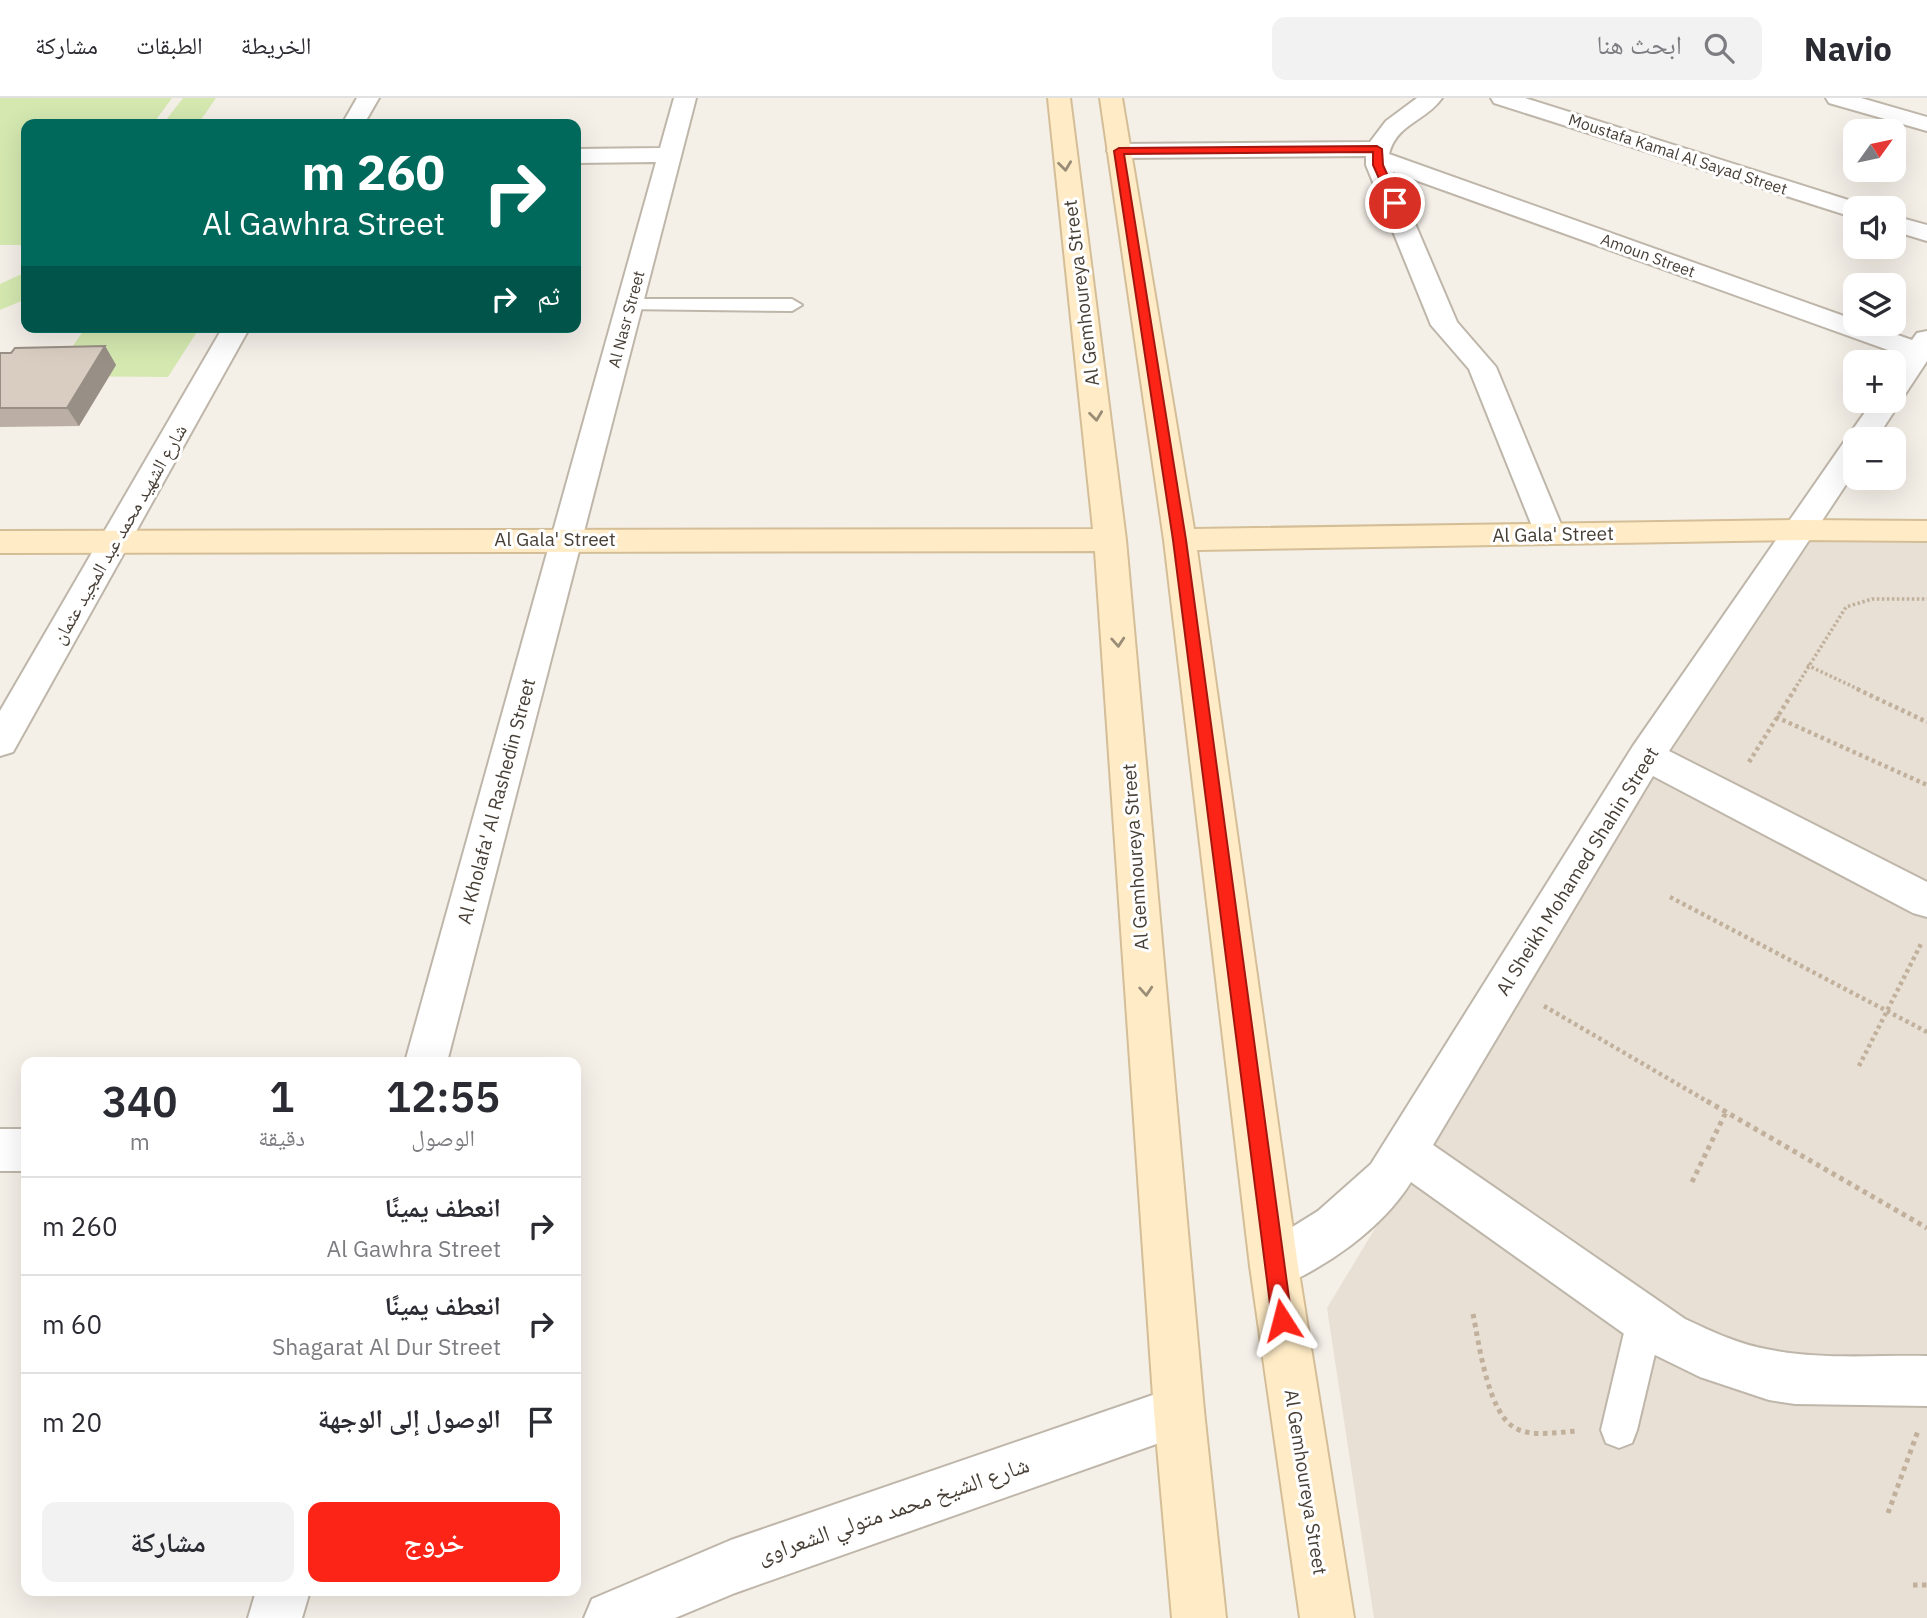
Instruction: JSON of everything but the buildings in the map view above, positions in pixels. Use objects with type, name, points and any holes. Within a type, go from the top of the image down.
[{"type":"street","points":[[356,119],[368,98]]},
{"type":"street","name":"Al Nasr Street","points":[[567,539],[685,98]]},
{"type":"street","name":"Al Gemhoureya Street","points":[[1059,98],[1110,540],[1179,1411],[1199,1618]]},
{"type":"street","name":"Al Gemhoureya Street","points":[[1111,98],[1180,540],[1274,1266],[1327,1618]]},
{"type":"street","points":[[1431,98],[1388,130],[1377,154],[1446,325],[1482,367],[1549,534]]},
{"type":"street","name":"Moustafa Kamal Al Sayad Street","points":[[1502,98],[1843,206]]},
{"type":"street","points":[[1837,98],[1927,124]]},
{"type":"street","points":[[1119,151],[1377,154]]},
{"type":"street","name":"Amoun Street","points":[[1377,154],[1923,346]]},
{"type":"street","points":[[581,156],[669,155]]},
{"type":"street","points":[[1906,226],[1927,233]]},
{"type":"street","name":"شارع الشهيد محمد عبد المجيد عثمان","points":[[0,742],[234,333]]},
{"type":"street","points":[[1906,372],[1923,346]]},
{"type":"street","name":"Al Sheikh Mohamed Shahin Street","points":[[1274,1266],[1327,1234],[1364,1205],[1406,1152],[1646,756],[1843,467]]},
{"type":"street","name":"Al Gala' Street","points":[[1180,540],[1802,530],[1927,531]]},
{"type":"street","name":"Al Kholafa' Al Rashedin Street","points":[[427,1057],[567,539]]},
{"type":"street","name":"Al Gala' Street","points":[[0,542],[1110,540]]},
{"type":"street","points":[[1646,756],[1927,901]]},
{"type":"street","points":[[0,1150],[21,1150]]},
{"type":"street","points":[[1406,1152],[1668,1336],[1717,1360],[1769,1375],[1925,1400]]},
{"type":"street","name":"شارع الشيخ محمد متولي الشعراوى","points":[[611,1618],[731,1567],[1179,1411]]},
{"type":"street","points":[[275,1618],[282,1596]]},
{"type":"lane","points":[[629,305],[792,305]]},
{"type":"lane","points":[[1619,1430],[1645,1320]]},
{"type":"path","points":[[1727,798],[1846,607],[1872,599],[1927,599]]},
{"type":"path","points":[[1807,666],[1927,722]]},
{"type":"path","points":[[1776,718],[1927,785]]},
{"type":"path","points":[[1670,897],[1927,1032]]},
{"type":"path","points":[[1859,1066],[1927,931]]},
{"type":"path","points":[[1507,984],[1927,1228]]},
{"type":"path","points":[[1692,1182],[1726,1112]]},
{"type":"path","points":[[1472,1314],[1497,1409],[1507,1424],[1523,1431],[1619,1430]]},
{"type":"path","points":[[1888,1513],[1925,1400]]},
{"type":"path","points":[[1913,1585],[1927,1585]]},
{"type":"shaded area","points":[[1802,530],[1927,530],[1927,1618],[1374,1618],[1327,1308],[1652,770]]},
{"type":"green space","points":[[0,98],[172,98],[157,119],[21,119],[21,245],[0,245]]},
{"type":"green space","points":[[183,98],[216,98],[201,119],[167,119]]},
{"type":"green space","points":[[21,274],[21,301],[0,310],[0,284]]},
{"type":"green space","points":[[82,333],[196,333],[168,377],[52,376]]},
{"type":"route","points":[[1282,1320],[1180,540],[1119,151],[1377,149],[1378,165],[1395,203]]}]
